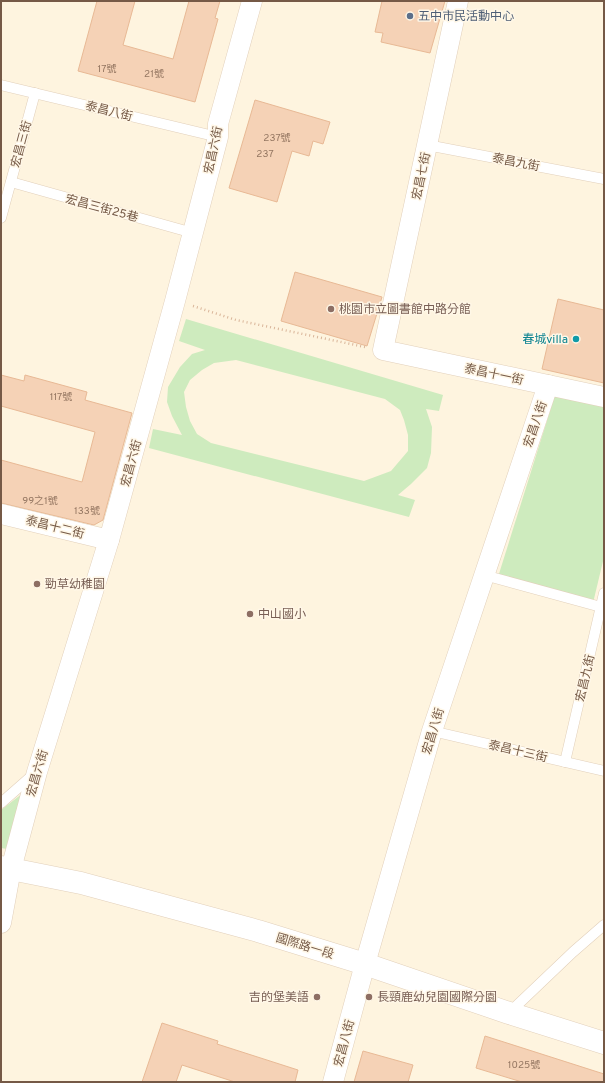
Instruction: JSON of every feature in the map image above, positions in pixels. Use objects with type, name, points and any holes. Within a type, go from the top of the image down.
[{"type":"street","name":"宏昌六街","points":[[1,923],[6,868],[109,540],[175,301],[218,138],[218,124],[252,1]]},
{"type":"street","name":"宏昌七街","points":[[383,350],[458,1]]},
{"type":"street","name":"泰昌十一街","points":[[383,350],[604,397]]},
{"type":"street","name":"宏昌八街","points":[[334,1082],[365,964],[432,731],[548,385]]},
{"type":"street","name":"泰昌十二街","points":[[1,514],[109,540]]},
{"type":"street","name":"國際路一段","points":[[6,868],[81,883],[258,931],[365,964],[509,1013],[604,1043]]},
{"type":"lane","name":"泰昌八街","points":[[1,85],[218,138]]},
{"type":"lane","name":"宏昌三街","points":[[1,218],[35,93]]},
{"type":"lane","name":"泰昌九街","points":[[427,145],[604,179]]},
{"type":"lane","name":"宏昌三街25巷","points":[[11,182],[193,233]]},
{"type":"lane","points":[[484,575],[601,607]]},
{"type":"lane","name":"宏昌九街","points":[[565,762],[604,593]]},
{"type":"lane","name":"泰昌十三街","points":[[432,731],[604,771]]},
{"type":"lane","points":[[1,803],[37,772]]},
{"type":"lane","points":[[509,1013],[573,952],[604,925]]},
{"type":"path","points":[[175,301],[236,320],[383,350]]},
{"type":"green space","points":[[186,319],[443,395],[439,411],[426,409],[432,427],[431,453],[427,468],[398,495],[415,500],[409,517],[149,448],[153,429],[182,435],[172,416],[167,402],[168,387],[180,367],[192,354],[205,350],[179,341]],"holes":[[[236,360],[385,399],[400,410],[408,435],[408,451],[391,471],[364,481],[211,443],[197,434],[190,421],[184,392],[190,380],[202,370],[214,363]]]},
{"type":"green space","points":[[555,395],[604,406],[604,557],[593,603],[498,577]]},
{"type":"green space","points":[[27,790],[7,849],[1,848],[1,810]]},
{"type":"building","points":[[97,1],[135,1],[123,45],[173,59],[189,1],[220,1],[215,18],[218,19],[195,102],[78,71]]},
{"type":"building","name":"五中市民活動中心","points":[[382,1],[445,1],[430,53],[381,42],[383,33],[375,32]]},
{"type":"building","points":[[255,100],[330,122],[323,144],[313,141],[309,156],[292,151],[277,202],[229,188]]},
{"type":"building","name":"桃園市立圖書館中路分館","points":[[295,272],[382,297],[367,346],[281,321]]},
{"type":"building","name":"春城villa","points":[[558,299],[604,310],[604,383],[542,369]]},
{"type":"building","points":[[1,375],[24,381],[25,375],[87,392],[85,400],[132,413],[103,520],[94,525],[1,503],[1,460],[82,482],[95,432],[1,406]]},
{"type":"building","points":[[162,1023],[218,1041],[217,1044],[298,1070],[295,1082],[235,1082],[182,1065],[176,1082],[142,1082]]},
{"type":"building","points":[[485,1036],[604,1074],[604,1082],[522,1082],[476,1068]]},
{"type":"building","points":[[363,1051],[413,1065],[408,1082],[354,1082]]},
{"type":"place","name":"五中市民活動中心","points":[[410,16]]},
{"type":"place","name":"桃園市立圖書館中路分館","points":[[331,309]]},
{"type":"place","name":"春城villa","points":[[576,339]]},
{"type":"place","name":"勁草幼稚園","points":[[37,584]]},
{"type":"place","name":"中山國小","points":[[250,614]]},
{"type":"place","name":"吉的堡美語","points":[[317,997]]},
{"type":"place","name":"長頸鹿幼兒園國際分園","points":[[369,997]]}]
